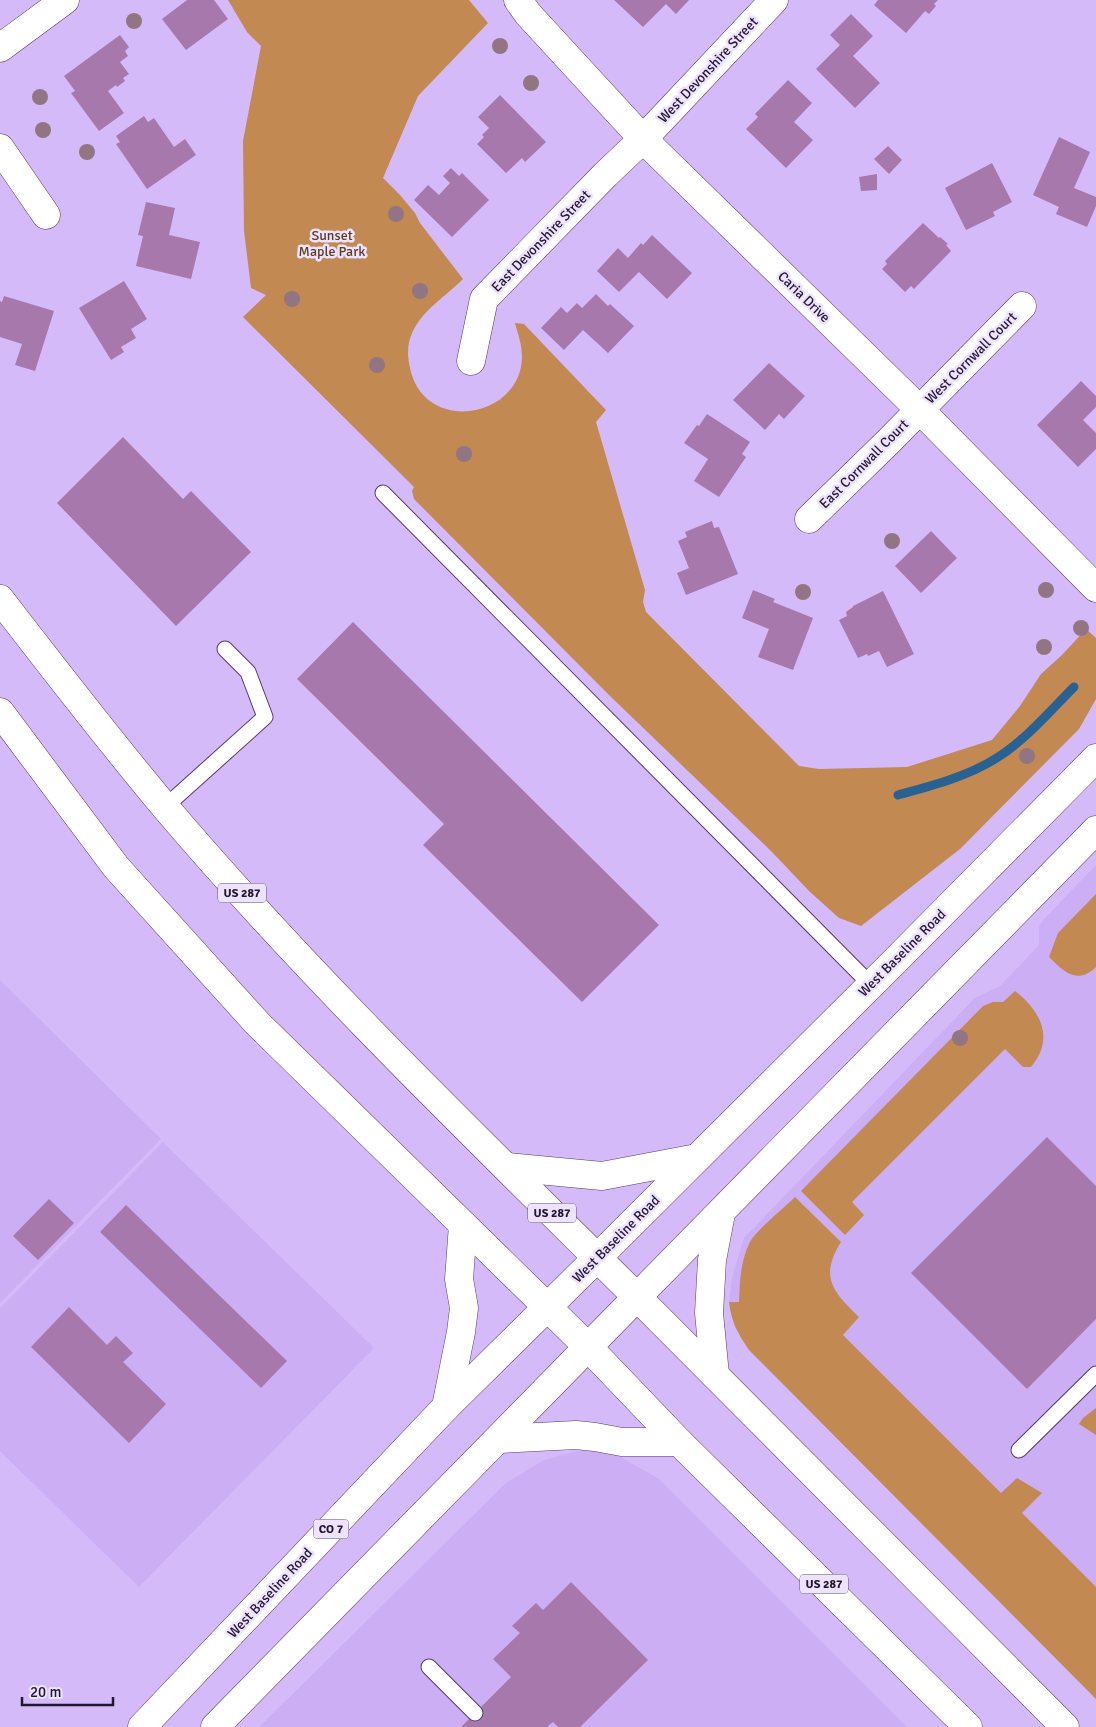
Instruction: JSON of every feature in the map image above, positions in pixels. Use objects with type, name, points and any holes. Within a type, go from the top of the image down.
[{"type":"main road","points":[[0,48],[65,0]]},
{"type":"main road","name":"Caria Drive","points":[[518,0],[528,14],[643,139],[920,410],[1096,588]]},
{"type":"main road","name":"West Devonshire Street","points":[[643,139],[774,0]]},
{"type":"main road","name":"East Devonshire Street","points":[[471,361],[484,299],[605,175],[643,139]]},
{"type":"main road","points":[[0,148],[46,215]]},
{"type":"main road","name":"West Cornwall Court","points":[[920,410],[1022,306]]},
{"type":"main road","name":"East Cornwall Court","points":[[809,518],[920,410]]},
{"type":"main road","name":"US 287","points":[[0,599],[66,685],[165,807],[238,890],[377,1038],[1065,1727]]},
{"type":"main road","name":"US 287","points":[[0,712],[116,867],[256,1023],[588,1346],[680,1442],[968,1727]]},
{"type":"main road","name":"West Baseline Road","points":[[142,1727],[446,1407],[698,1158],[1096,758]]},
{"type":"main road","points":[[215,1727],[1096,830]]},
{"type":"main road","points":[[507,1167],[602,1176],[698,1158]]},
{"type":"main road","points":[[715,1375],[709,1313],[712,1260],[721,1212]]},
{"type":"main road","points":[[446,1407],[464,1308],[459,1279],[464,1225]]},
{"type":"main road","points":[[498,1439],[576,1436],[622,1442],[680,1442]]},
{"type":"lane","points":[[383,493],[871,985]]},
{"type":"lane","points":[[165,807],[265,717],[248,672],[225,649]]},
{"type":"lane","points":[[1019,1450],[1096,1374]]},
{"type":"lane","points":[[429,1667],[475,1713]]},
{"type":"shaded area","points":[[1096,865],[1096,1699],[749,1350],[734,1325],[729,1302],[732,1277],[744,1238],[975,998],[1000,986],[1039,945],[1039,926]]},
{"type":"shaded area","points":[[0,980],[161,1139],[0,1303]]},
{"type":"shaded area","points":[[163,1142],[374,1348],[139,1587],[0,1451],[0,1308]]},
{"type":"shaded area","points":[[580,1450],[604,1450],[617,1455],[659,1479],[907,1727],[259,1727],[506,1483],[544,1460]]},
{"type":"green space","name":"Sunset Maple Park","points":[[228,0],[469,0],[488,23],[418,96],[383,178],[415,213],[420,223],[463,279],[417,323],[408,349],[410,368],[419,389],[433,403],[451,410],[471,411],[490,405],[506,394],[517,378],[522,353],[515,323],[524,324],[606,410],[596,422],[645,590],[643,602],[646,612],[799,766],[819,769],[907,767],[992,740],[1020,706],[1041,674],[1086,629],[1096,638],[1096,699],[1079,729],[960,849],[861,926],[839,918],[809,891],[772,852],[609,695],[414,499],[412,491],[414,487],[243,317],[266,295],[251,288],[244,231],[243,141],[261,46],[247,32]]},
{"type":"green space","points":[[1096,894],[1096,967],[1083,975],[1077,976],[1065,972],[1049,957],[1058,933]]},
{"type":"green space","points":[[1015,991],[1032,1007],[1042,1026],[1042,1046],[1038,1057],[1031,1067],[1023,1067],[1005,1049],[852,1202],[864,1215],[845,1235],[801,1191],[983,1006],[993,1002],[1003,1002]]},
{"type":"green space","points":[[795,1197],[841,1242],[834,1254],[830,1275],[836,1292],[859,1317],[843,1335],[1001,1493],[1017,1478],[1042,1493],[1022,1513],[1096,1587],[1096,1699],[749,1350],[733,1321],[729,1302],[739,1302],[744,1258],[752,1239]]},
{"type":"green space","points":[[1096,1408],[1096,1435],[1079,1424],[1083,1418]]},
{"type":"building","points":[[187,0],[214,0],[228,19],[186,50],[162,19]]},
{"type":"building","points":[[614,0],[689,0],[676,14],[666,4],[643,27]]},
{"type":"building","points":[[878,0],[938,0],[934,4],[936,6],[929,14],[925,11],[906,33],[874,5]]},
{"type":"building","points":[[851,14],[873,36],[853,56],[880,83],[855,108],[816,69],[840,45],[830,35]]},
{"type":"building","points":[[120,35],[129,47],[125,51],[128,56],[120,62],[129,74],[123,78],[125,81],[108,91],[124,113],[99,131],[71,93],[75,91],[64,76]]},
{"type":"building","points":[[788,80],[812,103],[794,122],[813,140],[786,168],[746,129],[758,117],[755,114]]},
{"type":"building","points":[[500,95],[546,142],[525,162],[522,158],[506,173],[477,144],[489,128],[478,117]]},
{"type":"building","points":[[144,116],[148,122],[154,118],[174,147],[185,139],[196,155],[147,189],[116,144],[120,142],[116,136]]},
{"type":"building","points":[[1059,137],[1090,152],[1074,188],[1096,197],[1096,206],[1087,227],[1056,214],[1059,207],[1033,195]]},
{"type":"building","points":[[888,146],[902,160],[889,174],[874,159]]},
{"type":"building","points":[[992,163],[1012,202],[993,212],[995,216],[966,230],[945,188]]},
{"type":"building","points":[[451,168],[459,176],[462,173],[489,200],[452,237],[414,200],[428,185],[439,195],[450,183],[443,176]]},
{"type":"building","points":[[877,174],[877,190],[861,191],[859,177]]},
{"type":"building","points":[[146,202],[175,208],[169,235],[200,242],[191,279],[136,266],[143,236],[138,235]]},
{"type":"building","points":[[923,223],[948,244],[946,245],[951,251],[914,289],[911,286],[905,292],[882,269],[887,264],[885,261]]},
{"type":"building","points":[[652,235],[692,273],[667,299],[639,272],[619,292],[597,271],[618,248],[628,258],[641,243],[643,245]]},
{"type":"building","points":[[124,281],[147,319],[131,329],[136,338],[121,347],[124,352],[111,360],[79,308]]},
{"type":"building","points":[[596,294],[634,326],[608,353],[583,330],[564,350],[541,328],[561,307],[567,313],[577,303],[582,308]]},
{"type":"building","points":[[4,296],[54,311],[35,371],[15,365],[22,344],[0,337],[0,301],[2,302]]},
{"type":"building","points":[[769,363],[805,396],[784,419],[779,414],[765,430],[733,400]]},
{"type":"building","points":[[1081,381],[1096,396],[1096,407],[1083,420],[1096,433],[1096,449],[1078,467],[1037,425]]},
{"type":"building","points":[[707,414],[750,442],[742,454],[746,457],[719,497],[694,481],[708,459],[684,443]]},
{"type":"building","points":[[123,437],[183,499],[191,491],[251,552],[176,626],[57,503]]},
{"type":"building","points":[[712,521],[714,528],[719,527],[738,574],[686,595],[677,573],[689,568],[678,541],[687,537],[685,532]]},
{"type":"building","points":[[931,531],[957,558],[921,593],[895,566]]},
{"type":"building","points":[[753,590],[775,599],[773,602],[813,618],[793,670],[758,657],[769,629],[742,618]]},
{"type":"building","points":[[883,591],[914,654],[887,667],[879,651],[858,658],[839,620],[847,616],[846,612],[853,606]]},
{"type":"building","points":[[353,622],[659,925],[582,1002],[423,845],[444,824],[297,679]]},
{"type":"building","points":[[1047,1137],[1096,1186],[1096,1319],[1027,1389],[911,1273]]},
{"type":"building","points":[[49,1199],[74,1223],[38,1260],[13,1236]]},
{"type":"building","points":[[126,1205],[287,1361],[261,1388],[100,1232]]},
{"type":"building","points":[[69,1307],[107,1345],[116,1336],[133,1353],[123,1362],[166,1404],[129,1443],[31,1347]]},
{"type":"building","points":[[571,1582],[648,1660],[580,1727],[558,1727],[553,1722],[547,1727],[461,1727],[511,1677],[493,1659],[520,1633],[512,1626],[536,1603],[543,1610]]},
{"type":"waterway","points":[[898,795],[960,776],[995,759],[1027,734],[1074,687]]}]
